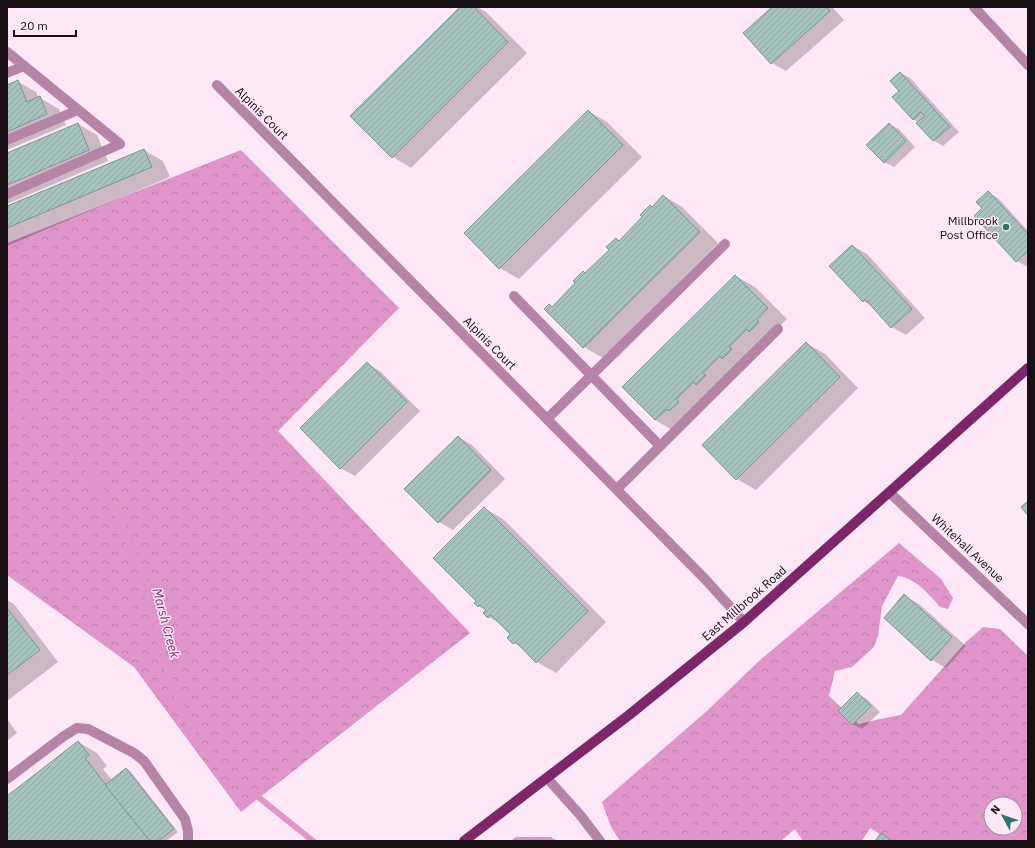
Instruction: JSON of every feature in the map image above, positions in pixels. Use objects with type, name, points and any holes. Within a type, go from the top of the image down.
[{"type":"main road","name":"East Millbrook Road","points":[[464,841],[629,715],[744,622],[1028,368]]},
{"type":"street","points":[[974,7],[1028,66]]},
{"type":"street","points":[[7,52],[120,144],[7,194]]},
{"type":"street","points":[[7,72],[24,66]]},
{"type":"street","name":"Alpinis Court","points":[[217,85],[704,578],[744,622]]},
{"type":"street","points":[[7,140],[78,110]]},
{"type":"street","points":[[547,419],[725,244]]},
{"type":"street","points":[[514,296],[660,446]]},
{"type":"street","points":[[616,489],[778,329]]},
{"type":"street","name":"Whitehall Avenue","points":[[890,492],[1028,624]]},
{"type":"street","points":[[7,779],[76,728],[88,729],[134,752],[144,761],[185,819],[188,831],[188,841]]},
{"type":"street","points":[[547,778],[581,816],[600,841]]},
{"type":"green space","points":[[241,150],[399,308],[278,431],[470,633],[241,812],[134,667],[7,575],[7,243]]},
{"type":"green space","points":[[899,543],[941,579],[953,598],[948,609],[940,607],[916,583],[904,577],[898,576],[882,606],[878,636],[874,647],[852,667],[835,671],[829,696],[859,724],[901,715],[966,642],[983,627],[1000,629],[1028,656],[1028,841],[891,841],[870,828],[862,841],[803,841],[795,829],[781,841],[620,841],[611,827],[602,802],[708,710],[759,661]]},
{"type":"green space","points":[[516,837],[551,837],[557,841],[510,841]]},
{"type":"building","points":[[460,7],[474,7],[508,42],[392,158],[350,116]]},
{"type":"building","points":[[772,7],[826,7],[830,11],[771,64],[743,33]]},
{"type":"building","points":[[900,72],[950,127],[933,141],[916,123],[925,116],[921,112],[913,120],[892,97],[899,91],[890,81]]},
{"type":"building","points":[[18,80],[27,102],[40,96],[47,114],[7,132],[7,85]]},
{"type":"building","points":[[588,110],[623,145],[499,269],[464,233]]},
{"type":"building","points":[[78,123],[89,150],[7,185],[7,153]]},
{"type":"building","points":[[889,123],[906,141],[884,163],[866,145]]},
{"type":"building","points":[[144,149],[152,167],[7,228],[7,206]]},
{"type":"building","points":[[988,191],[1028,234],[1028,251],[1016,262],[974,216],[982,208],[976,202]]},
{"type":"building","points":[[663,195],[700,232],[583,348],[544,309],[549,304],[552,307],[575,283],[573,281],[583,271],[585,273],[609,250],[606,247],[616,238],[619,241],[642,217],[640,215],[650,205],[652,207]]},
{"type":"building","points":[[852,245],[912,309],[891,328],[865,299],[863,302],[829,266]]},
{"type":"building","points":[[735,275],[768,308],[757,320],[759,322],[749,332],[747,329],[729,347],[732,349],[722,359],[720,356],[703,373],[706,375],[696,385],[694,382],[676,399],[679,402],[669,411],[667,409],[655,420],[622,387]]},
{"type":"building","points":[[806,342],[840,377],[736,480],[702,445]]},
{"type":"building","points":[[367,362],[407,402],[340,469],[300,428]]},
{"type":"building","points":[[458,436],[491,470],[438,523],[404,489]]},
{"type":"building","points":[[1028,501],[1028,516],[1021,507]]},
{"type":"building","points":[[484,507],[588,611],[536,663],[516,642],[513,644],[507,638],[510,634],[491,615],[488,618],[483,613],[486,610],[480,605],[478,607],[474,603],[476,601],[433,558]]},
{"type":"building","points":[[904,594],[952,637],[931,661],[884,618]]},
{"type":"building","points":[[7,608],[40,650],[7,675]]},
{"type":"building","points":[[857,692],[871,706],[852,725],[838,711]]},
{"type":"building","points":[[78,741],[89,755],[85,758],[150,841],[7,841],[7,796]]},
{"type":"building","points":[[126,768],[174,829],[158,841],[150,841],[105,785]]},
{"type":"building","points":[[881,833],[891,840],[891,841],[875,841]]},
{"type":"waterway","name":"Marsh Creek","points":[[7,401],[59,437],[82,460],[119,518],[142,573],[170,680],[201,751],[313,841]]},
{"type":"place","name":"Millbrook Post Office","points":[[1006,227]]}]
